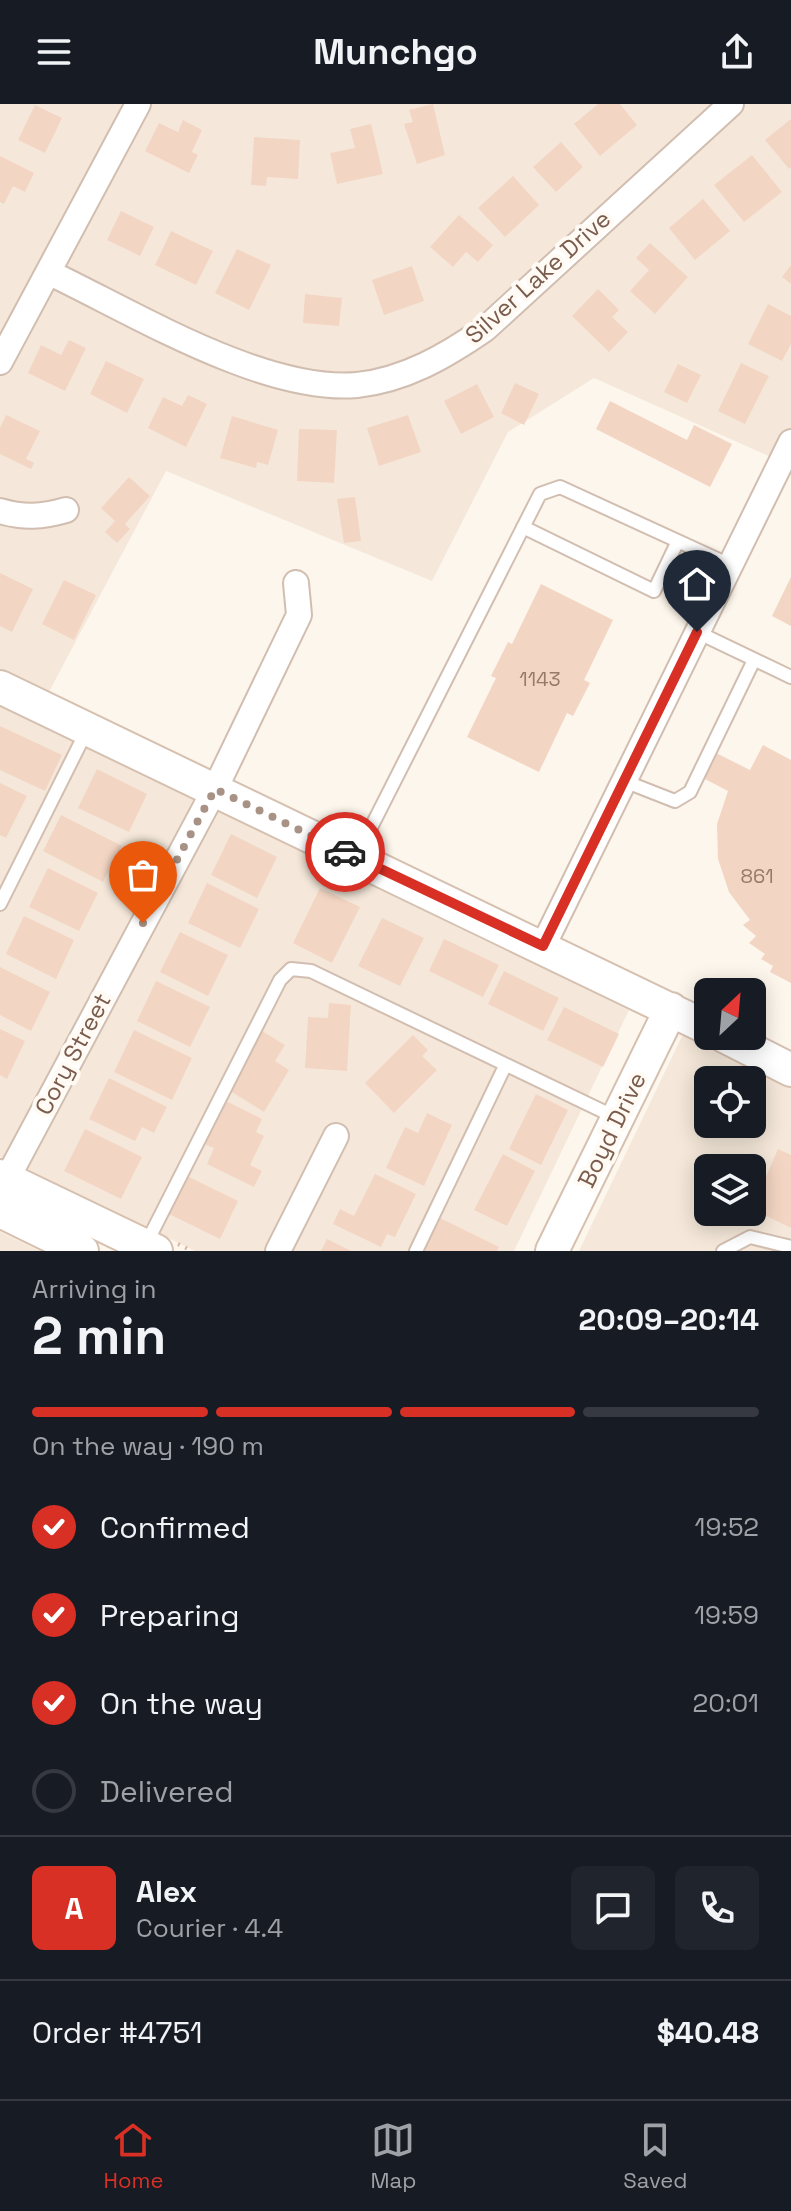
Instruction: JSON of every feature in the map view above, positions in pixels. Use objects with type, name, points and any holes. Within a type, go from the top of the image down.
[{"type":"street","points":[[0,362],[138,104]]},
{"type":"street","name":"Silver Lake Drive","points":[[50,273],[240,363],[292,382],[356,385],[381,380],[446,356],[485,329],[731,104]]},
{"type":"street","points":[[543,946],[791,442]]},
{"type":"street","points":[[0,511],[21,517],[45,516],[66,510]]},
{"type":"street","name":"Cory Street","points":[[2,1182],[215,789],[299,615],[296,583]]},
{"type":"street","points":[[0,687],[89,727],[694,1021]]},
{"type":"street","name":"Boyd Drive","points":[[552,1251],[671,1009]]},
{"type":"street","points":[[752,1050],[791,1070]]},
{"type":"street","points":[[278,1251],[336,1136]]},
{"type":"street","points":[[2,1182],[150,1248]]},
{"type":"street","points":[[0,1211],[82,1251]]},
{"type":"lane","points":[[356,857],[540,494],[560,487],[730,565]]},
{"type":"lane","points":[[523,527],[654,591],[677,543]]},
{"type":"lane","points":[[697,632],[791,677]]},
{"type":"lane","points":[[624,781],[675,801],[690,792],[754,660]]},
{"type":"lane","points":[[0,904],[89,727]]},
{"type":"lane","points":[[150,1248],[280,980],[291,969],[311,971],[617,1118]]},
{"type":"lane","points":[[416,1251],[505,1066]]},
{"type":"lane","points":[[723,1251],[750,1237],[791,1247]]},
{"type":"shaded area","points":[[0,104],[791,104],[791,466],[594,378],[508,432],[432,581],[166,471],[33,722],[629,1010],[514,1251],[195,1251],[0,1157]]},
{"type":"shaded area","points":[[684,1032],[694,1037],[694,1050],[720,1050],[753,1066],[694,1066],[694,1138],[766,1138],[766,1073],[791,1085],[791,1251],[579,1251]]},
{"type":"shaded area","points":[[0,1232],[40,1251],[0,1251]]},
{"type":"building","points":[[433,104],[445,155],[417,164],[404,124],[413,122],[409,110]]},
{"type":"building","points":[[598,104],[620,104],[637,125],[600,156],[574,124]]},
{"type":"building","points":[[35,105],[62,118],[45,153],[18,140]]},
{"type":"building","points":[[791,119],[791,167],[789,169],[765,140]]},
{"type":"building","points":[[183,120],[202,130],[192,152],[198,155],[189,173],[145,151],[159,123],[178,132]]},
{"type":"building","points":[[371,124],[383,174],[337,184],[330,153],[355,148],[350,129]]},
{"type":"building","points":[[254,137],[300,140],[298,179],[267,177],[266,186],[251,185]]},
{"type":"building","points":[[561,142],[583,167],[556,192],[533,167]]},
{"type":"building","points":[[752,155],[782,192],[744,222],[714,185]]},
{"type":"building","points":[[0,156],[34,173],[25,192],[13,186],[4,204],[0,202]]},
{"type":"building","points":[[513,176],[539,205],[505,237],[478,208]]},
{"type":"building","points":[[703,199],[730,231],[695,260],[669,228]]},
{"type":"building","points":[[121,211],[154,227],[140,256],[107,240]]},
{"type":"building","points":[[459,215],[493,245],[478,262],[466,252],[453,267],[430,247]]},
{"type":"building","points":[[171,231],[213,251],[196,285],[155,265]]},
{"type":"building","points":[[650,243],[688,277],[655,314],[630,291],[649,270],[636,258]]},
{"type":"building","points":[[237,249],[271,265],[249,310],[215,293]]},
{"type":"building","points":[[791,265],[791,284],[782,277]]},
{"type":"building","points":[[412,266],[424,301],[384,315],[372,280]]},
{"type":"building","points":[[598,289],[619,310],[612,317],[628,332],[609,352],[572,316]]},
{"type":"building","points":[[305,294],[342,298],[339,326],[303,323]]},
{"type":"building","points":[[768,304],[791,316],[791,344],[782,361],[748,344]]},
{"type":"building","points":[[69,340],[86,348],[65,391],[28,373],[41,345],[61,355]]},
{"type":"building","points":[[106,361],[144,379],[127,413],[90,394]]},
{"type":"building","points":[[741,363],[769,376],[745,424],[718,411]]},
{"type":"building","points":[[678,364],[701,375],[687,403],[664,392]]},
{"type":"building","points":[[515,383],[539,394],[524,425],[501,413]]},
{"type":"building","points":[[477,384],[494,417],[461,434],[444,401]]},
{"type":"building","points":[[188,395],[207,404],[186,447],[148,428],[163,397],[182,406]]},
{"type":"building","points":[[610,401],[687,440],[694,425],[732,444],[710,487],[596,429]]},
{"type":"building","points":[[6,415],[40,431],[26,459],[34,463],[31,469],[0,454],[0,428]]},
{"type":"building","points":[[408,415],[421,452],[379,466],[367,428]]},
{"type":"building","points":[[232,416],[278,430],[268,465],[257,462],[256,468],[220,458]]},
{"type":"building","points":[[299,429],[337,430],[334,483],[297,481]]},
{"type":"building","points":[[129,477],[150,496],[125,524],[130,529],[117,543],[105,532],[115,521],[101,508]]},
{"type":"building","points":[[355,497],[361,541],[344,543],[337,499]]},
{"type":"building","points":[[0,573],[33,589],[12,632],[0,626]]},
{"type":"building","points":[[791,577],[791,626],[772,616]]},
{"type":"building","points":[[64,580],[96,595],[74,640],[42,624]]},
{"type":"building","points":[[541,584],[613,620],[584,680],[590,683],[573,716],[567,713],[539,772],[467,737],[496,678],[491,676],[508,642],[512,644]]},
{"type":"building","points":[[0,726],[62,755],[45,791],[0,770]]},
{"type":"building","points":[[763,745],[791,760],[791,983],[770,972],[773,966],[761,959],[765,954],[749,943],[756,936],[743,925],[750,920],[729,892],[718,859],[717,824],[728,791],[701,777],[714,752],[750,770]]},
{"type":"building","points":[[97,769],[147,794],[129,832],[78,808]]},
{"type":"building","points":[[0,783],[27,796],[6,838],[0,835]]},
{"type":"building","points":[[61,815],[122,846],[103,882],[43,851]]},
{"type":"building","points":[[231,834],[277,857],[257,898],[211,875]]},
{"type":"building","points":[[48,868],[98,893],[79,931],[29,907]]},
{"type":"building","points":[[207,883],[259,909],[240,948],[188,923]]},
{"type":"building","points":[[320,888],[360,907],[332,963],[293,943]]},
{"type":"building","points":[[24,916],[74,940],[56,979],[6,954]]},
{"type":"building","points":[[382,918],[424,938],[400,986],[358,966]]},
{"type":"building","points":[[180,932],[228,955],[208,996],[160,972]]},
{"type":"building","points":[[444,939],[499,965],[483,997],[429,971]]},
{"type":"building","points":[[0,967],[50,992],[31,1031],[0,1015]]},
{"type":"building","points":[[504,971],[559,998],[543,1031],[488,1004]]},
{"type":"building","points":[[156,981],[210,1007],[190,1047],[137,1021]]},
{"type":"building","points":[[329,1003],[351,1005],[347,1071],[305,1068],[308,1017],[328,1018]]},
{"type":"building","points":[[564,1007],[619,1034],[603,1067],[547,1040]]},
{"type":"building","points":[[0,1029],[25,1041],[7,1079],[0,1075]]},
{"type":"building","points":[[134,1030],[192,1058],[172,1100],[114,1072]]},
{"type":"building","points":[[262,1031],[285,1045],[275,1061],[289,1070],[264,1112],[227,1089]]},
{"type":"building","points":[[413,1035],[428,1050],[422,1056],[437,1070],[394,1113],[365,1083]]},
{"type":"building","points":[[109,1078],[167,1107],[154,1133],[142,1127],[135,1141],[89,1119]]},
{"type":"building","points":[[536,1094],[568,1110],[541,1165],[509,1149]]},
{"type":"building","points":[[224,1100],[262,1119],[256,1132],[264,1136],[250,1165],[262,1171],[254,1187],[207,1164],[214,1148],[204,1144]]},
{"type":"building","points":[[427,1113],[452,1125],[424,1186],[386,1168],[405,1127],[418,1133]]},
{"type":"building","points":[[85,1129],[142,1157],[121,1199],[64,1171]]},
{"type":"building","points":[[778,1149],[791,1155],[791,1228],[766,1216],[766,1177]]},
{"type":"building","points":[[503,1154],[535,1171],[507,1226],[474,1210]]},
{"type":"building","points":[[375,1174],[416,1194],[395,1237],[387,1234],[381,1247],[333,1224],[340,1209],[354,1216]]},
{"type":"building","points":[[185,1175],[238,1201],[220,1239],[167,1213]]},
{"type":"building","points":[[434,1215],[499,1247],[497,1251],[417,1251]]},
{"type":"building","points":[[327,1239],[351,1251],[321,1251]]},
{"type":"way so far","points":[[143,923],[215,789],[345,852]]},
{"type":"route","points":[[345,852],[543,946],[697,632]]}]
